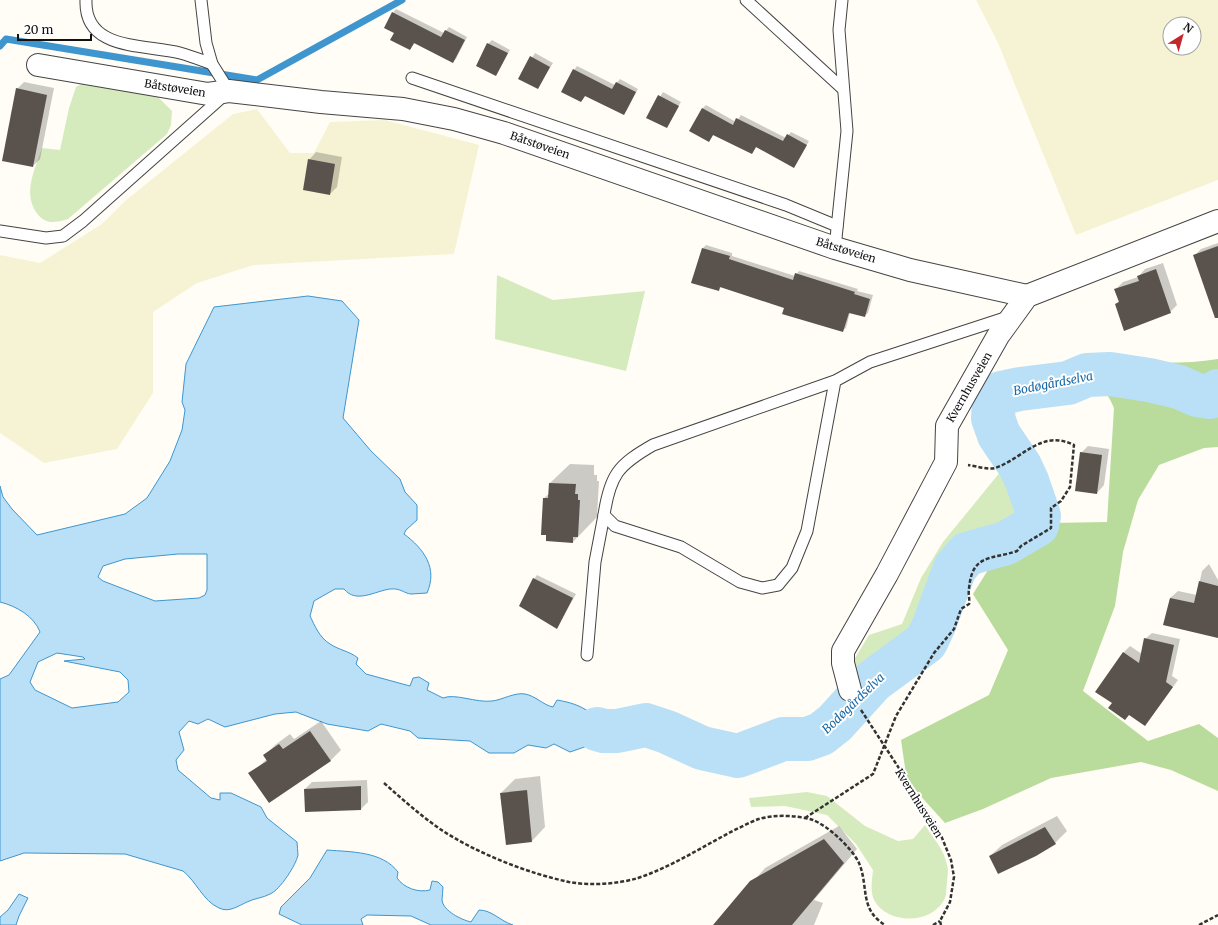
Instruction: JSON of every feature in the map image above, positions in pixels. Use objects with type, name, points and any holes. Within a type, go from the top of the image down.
[{"type":"street","name":"Båtstøveien","points":[[38,65],[208,94],[229,91],[321,102],[403,109],[454,119],[504,133],[835,248],[910,270],[1027,296]]},
{"type":"street","points":[[1027,296],[1218,221]]},
{"type":"street","name":"Kvernhusveien","points":[[850,690],[843,663],[843,651],[887,574],[946,462],[947,426],[998,336],[1027,296]]},
{"type":"lane","points":[[86,0],[85,12],[88,21],[94,29],[104,37],[115,41],[180,53],[212,64]]},
{"type":"lane","points":[[0,232],[46,238],[62,236],[83,221],[229,91],[212,64],[206,43],[200,0]]},
{"type":"lane","points":[[746,0],[844,89]]},
{"type":"lane","points":[[835,248],[847,131],[839,30],[842,0]]},
{"type":"lane","points":[[412,78],[786,205],[837,226]]},
{"type":"lane","points":[[587,655],[595,562],[608,494],[615,475],[631,458],[653,445],[835,380],[870,362],[1014,315]]},
{"type":"lane","points":[[604,515],[615,526],[681,547],[740,582],[762,588],[778,585],[792,568],[807,531],[835,380]]},
{"type":"path","points":[[805,818],[873,774],[896,716],[934,652],[954,629],[961,609],[969,604],[968,590],[973,570],[981,560],[1017,550],[1051,528],[1051,508],[1061,501],[1070,487],[1074,445],[1064,440],[1051,439],[994,468],[946,462]]},
{"type":"path","name":"Kvernhusveien","points":[[860,709],[884,748],[938,828],[951,860],[954,876],[950,902],[940,921]]},
{"type":"path","points":[[384,782],[428,820],[464,843],[487,854],[535,872],[570,882],[584,884],[601,884],[638,878],[692,854],[756,820],[782,816],[805,818],[826,828],[840,839],[855,857],[859,864],[867,906],[871,914],[885,925]]},
{"type":"path","points":[[1199,925],[1218,915]]},
{"type":"path","points":[[933,925],[940,921],[941,925]]},
{"type":"shaded area","points":[[976,0],[1218,0],[1218,180],[1076,235],[998,43]]},
{"type":"shaded area","points":[[257,109],[290,153],[314,153],[330,122],[385,120],[479,145],[454,254],[254,265],[197,283],[153,312],[153,393],[117,449],[44,463],[0,433],[0,255],[40,263],[102,224],[125,201],[233,114]]},
{"type":"green space","points":[[85,82],[157,96],[172,111],[171,125],[167,134],[68,219],[54,222],[46,221],[36,212],[30,197],[30,188],[34,172],[42,148],[60,150],[69,108],[76,87]]},
{"type":"green space","points":[[497,275],[553,300],[645,291],[626,371],[495,339]]},
{"type":"green space","points":[[1088,358],[1169,363],[1218,359],[1218,447],[1204,448],[1159,465],[1138,500],[1123,552],[1115,606],[1083,691],[1148,741],[1199,724],[1218,738],[1218,791],[1171,770],[1141,762],[1051,778],[983,809],[945,823],[907,781],[901,740],[989,695],[1008,650],[973,594],[988,570],[1031,551],[1050,523],[1107,522],[1114,408],[1093,371]]},
{"type":"green space","points":[[1014,463],[1035,515],[1034,522],[1013,534],[969,546],[947,572],[937,597],[926,611],[922,641],[858,689],[851,670],[855,658],[869,635],[902,624],[921,578],[943,542],[1001,471]]},
{"type":"green space","points":[[807,792],[827,796],[865,826],[898,841],[913,839],[925,825],[941,849],[948,867],[946,895],[939,907],[931,913],[921,917],[899,917],[889,914],[880,908],[874,900],[872,889],[873,870],[856,844],[827,815],[785,806],[751,807],[749,798]]},
{"type":"water","points":[[308,296],[342,301],[359,320],[343,418],[371,451],[400,479],[405,492],[417,505],[417,520],[406,530],[404,534],[418,546],[427,560],[431,575],[430,584],[427,593],[413,594],[397,589],[390,589],[366,595],[354,596],[344,589],[335,589],[314,601],[310,616],[323,638],[333,646],[358,658],[356,664],[366,674],[410,686],[413,678],[419,677],[429,683],[427,690],[443,698],[460,697],[479,701],[492,701],[513,695],[525,694],[553,707],[557,700],[575,704],[583,708],[595,718],[597,725],[597,734],[593,744],[570,752],[554,744],[546,748],[528,745],[514,753],[489,753],[470,741],[418,738],[410,731],[381,724],[368,731],[327,724],[296,712],[275,714],[225,727],[208,719],[198,724],[189,721],[179,732],[184,750],[176,760],[178,770],[211,798],[220,800],[220,793],[231,793],[261,807],[267,818],[297,842],[297,859],[287,877],[274,892],[226,910],[213,905],[208,901],[188,875],[183,871],[125,854],[24,853],[0,861],[0,679],[9,675],[40,632],[33,621],[24,612],[0,602],[0,486],[3,497],[12,509],[37,535],[125,514],[147,498],[170,461],[182,430],[185,410],[182,402],[186,364],[214,307]],"holes":[[[178,554],[207,554],[207,590],[205,595],[199,598],[155,601],[103,581],[98,577],[103,566],[125,559]],[[57,653],[83,657],[85,659],[64,661],[120,672],[128,680],[129,692],[118,702],[72,708],[35,690],[30,682],[38,662]]]},
{"type":"water","points":[[327,850],[356,852],[375,856],[384,860],[398,872],[397,878],[400,882],[412,889],[421,891],[430,890],[432,881],[438,882],[443,887],[443,904],[449,911],[463,919],[471,922],[479,910],[484,910],[513,925],[431,925],[411,916],[367,915],[361,919],[363,925],[302,925],[279,914],[281,907],[310,878]]},
{"type":"water","points":[[19,894],[28,898],[16,925],[0,925],[0,917],[8,910]]},
{"type":"building","points":[[392,12],[441,37],[445,30],[465,40],[453,63],[414,43],[410,50],[390,40],[394,33],[384,28]]},
{"type":"building","points":[[487,43],[508,53],[496,76],[476,66]]},
{"type":"building","points":[[530,56],[550,67],[538,89],[518,79]]},
{"type":"building","points":[[573,69],[612,89],[616,82],[636,92],[624,115],[585,96],[581,102],[561,92]]},
{"type":"building","points":[[16,88],[47,95],[33,167],[2,161]]},
{"type":"building","points":[[658,95],[679,106],[667,128],[646,118]]},
{"type":"building","points":[[702,108],[733,125],[736,118],[783,141],[787,134],[807,145],[794,168],[756,147],[752,154],[713,135],[709,142],[689,131]]},
{"type":"building","points":[[308,159],[335,164],[330,195],[303,190]]},
{"type":"building","points":[[1218,246],[1218,318],[1215,318],[1193,255]]},
{"type":"building","points":[[702,248],[730,256],[729,259],[793,280],[795,273],[855,292],[854,294],[870,299],[865,317],[849,313],[843,332],[782,314],[784,308],[720,287],[719,291],[691,283]]},
{"type":"building","points":[[1156,269],[1171,313],[1124,331],[1115,304],[1119,302],[1114,289],[1139,281],[1137,276]]},
{"type":"building","points":[[1080,452],[1102,455],[1097,494],[1075,491]]},
{"type":"building","points":[[549,483],[576,484],[575,494],[578,494],[578,500],[580,500],[578,537],[573,537],[573,543],[546,541],[546,535],[541,535],[543,498],[548,498]]},
{"type":"building","points":[[533,578],[573,598],[557,629],[519,606]]},
{"type":"building","points":[[1199,581],[1218,586],[1218,638],[1163,625],[1170,598],[1194,603]]},
{"type":"building","points":[[1144,638],[1174,645],[1166,682],[1173,687],[1145,726],[1129,715],[1125,720],[1108,708],[1112,703],[1095,692],[1123,652],[1139,663]]},
{"type":"building","points":[[310,731],[331,761],[269,803],[248,773],[267,761],[263,755],[279,744],[283,749]]},
{"type":"building","points":[[361,786],[361,810],[305,812],[304,789]]},
{"type":"building","points":[[527,790],[532,842],[506,845],[500,793]]},
{"type":"building","points":[[1045,827],[1056,844],[1036,856],[998,874],[989,856]]},
{"type":"building","points":[[824,839],[844,863],[792,925],[713,925],[750,881]]},
{"type":"waterway","points":[[0,46],[6,39],[257,80],[402,0]]},
{"type":"waterway","name":"Bodøgårdselva","points":[[597,729],[604,731],[617,731],[646,725],[667,732],[702,748],[738,756],[783,739],[807,739],[821,734],[835,723],[873,681],[926,642],[934,625],[955,568],[967,554],[1006,543],[1037,525],[1039,516],[1027,481],[1020,466],[999,435],[993,418],[994,403],[1001,393],[1068,383],[1087,375],[1110,374],[1149,380],[1179,387],[1197,395],[1210,397],[1218,391]]}]
